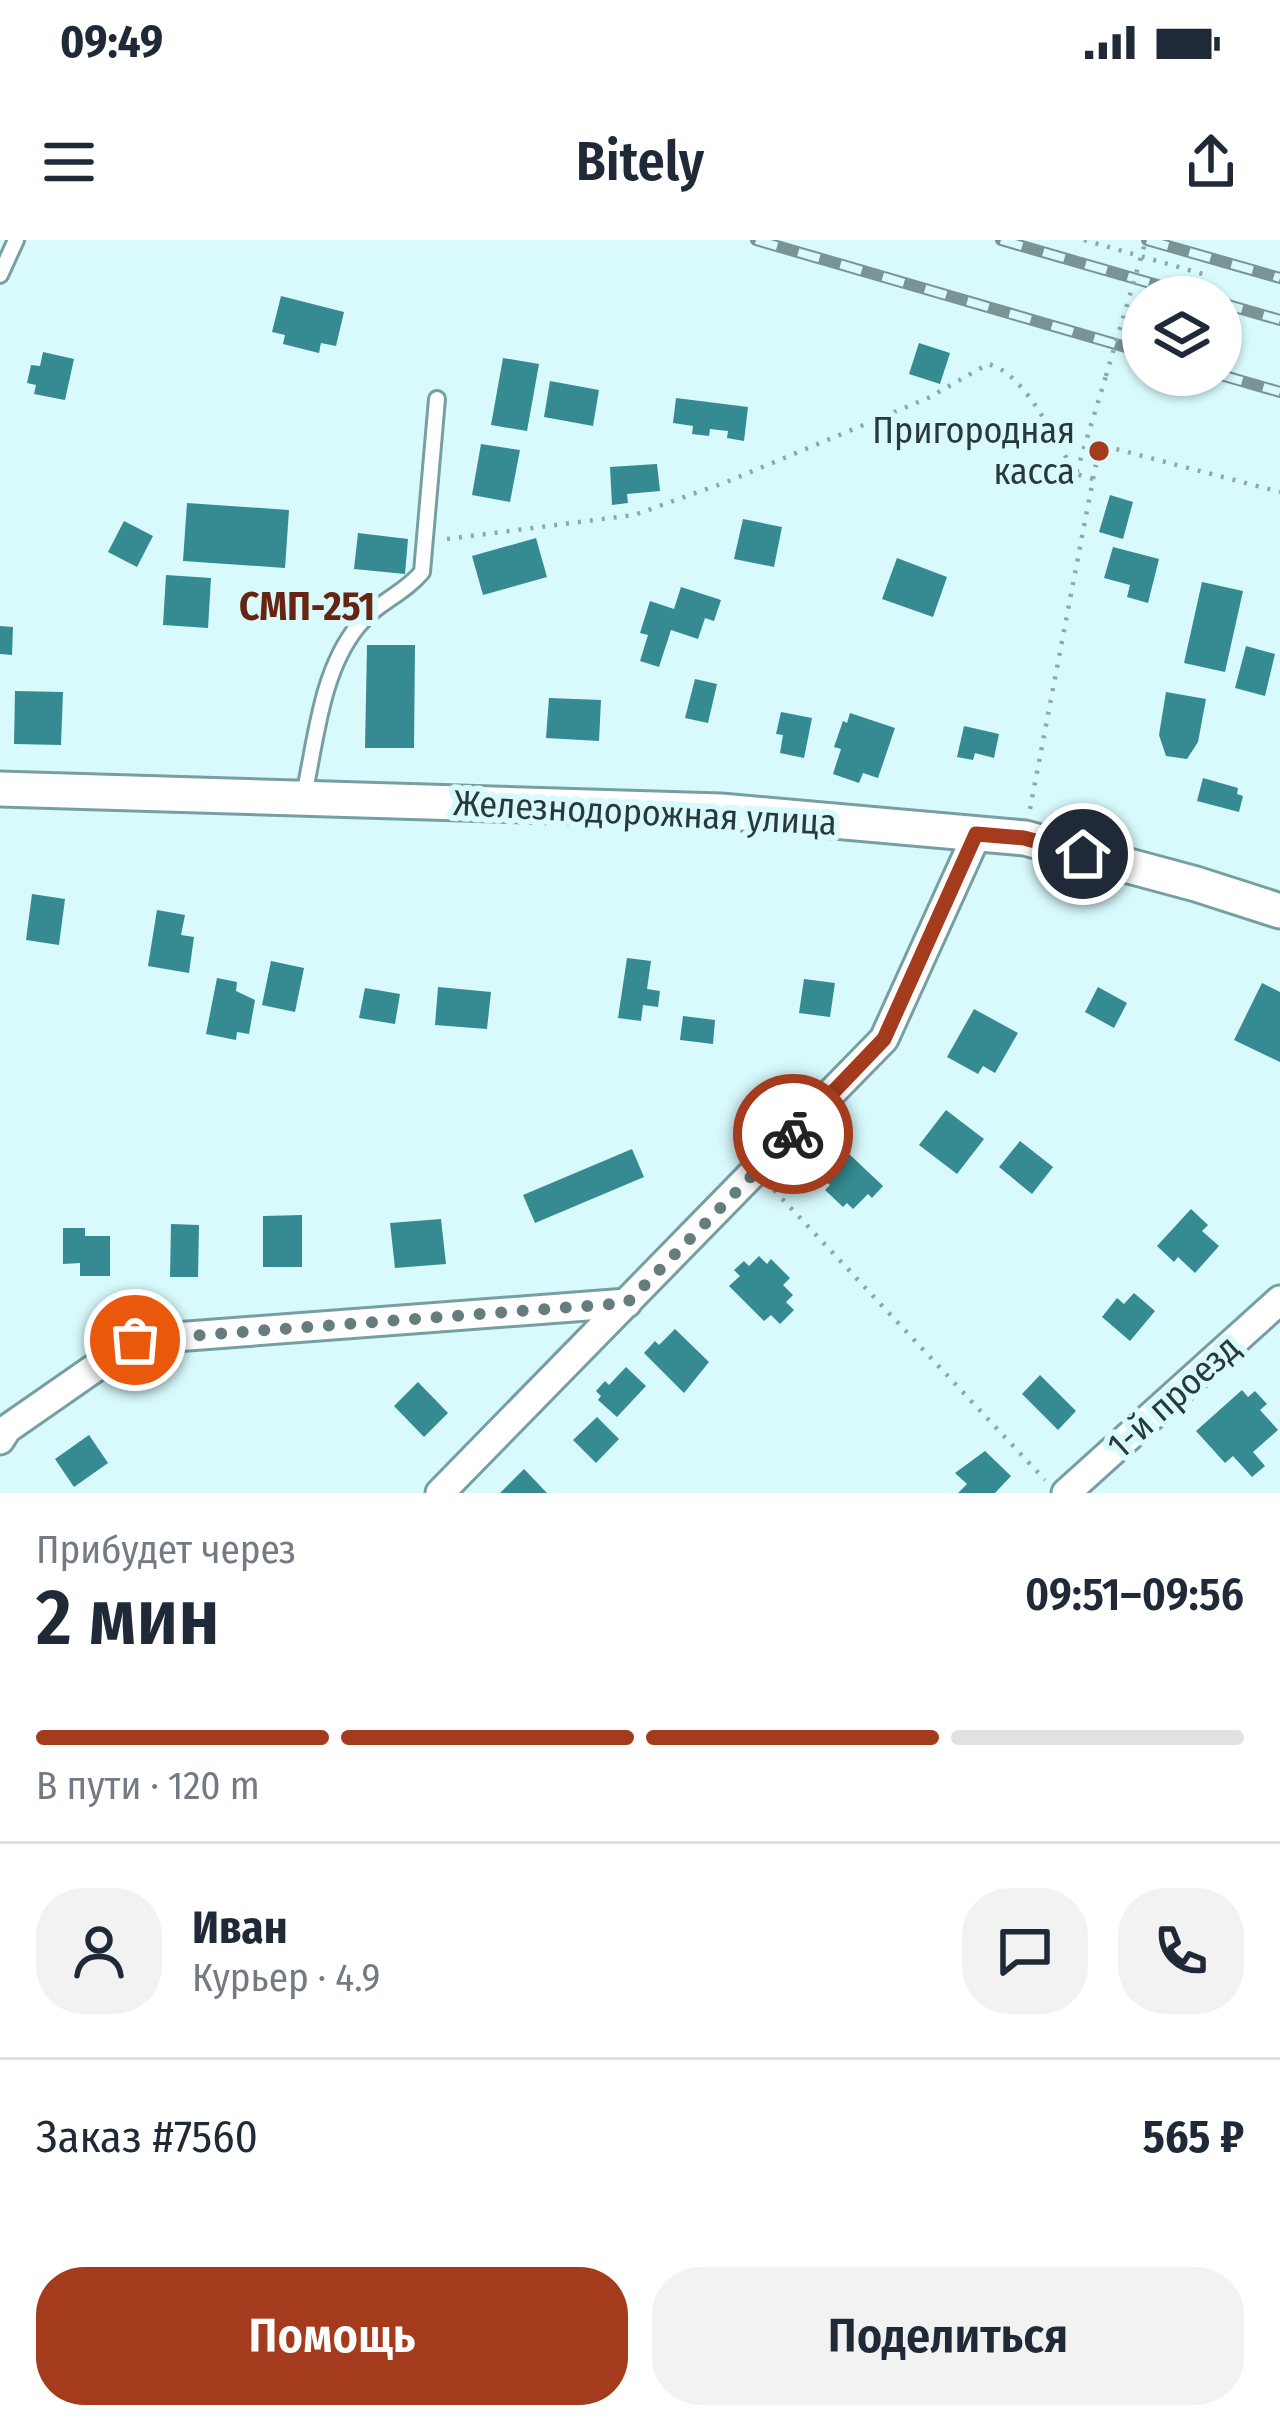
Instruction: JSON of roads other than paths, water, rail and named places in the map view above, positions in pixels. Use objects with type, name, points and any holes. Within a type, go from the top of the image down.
[{"type":"street","name":"Железнодорожная улица","points":[[0,789],[304,795],[721,812],[1024,838],[1280,911]]},
{"type":"street","points":[[440,1493],[884,1039],[976,834]]},
{"type":"street","name":"1-й проезд","points":[[1066,1493],[1280,1300]]},
{"type":"street","points":[[0,1440],[7,1429],[135,1340],[627,1303]]},
{"type":"lane","points":[[0,275],[16,240]]},
{"type":"lane","points":[[304,795],[340,652],[372,610],[409,588],[422,572],[437,399]]},
{"type":"railway","points":[[756,240],[1122,346]]},
{"type":"railway","points":[[1001,240],[1126,276]]},
{"type":"railway","points":[[1147,240],[1280,278]]},
{"type":"railway","points":[[1242,309],[1280,320]]},
{"type":"railway","points":[[1242,381],[1280,392]]},
{"type":"place","name":"Пригородная касса","points":[[1099,451]]},
{"type":"district","name":"СМП-251","points":[[307,606]]}]
